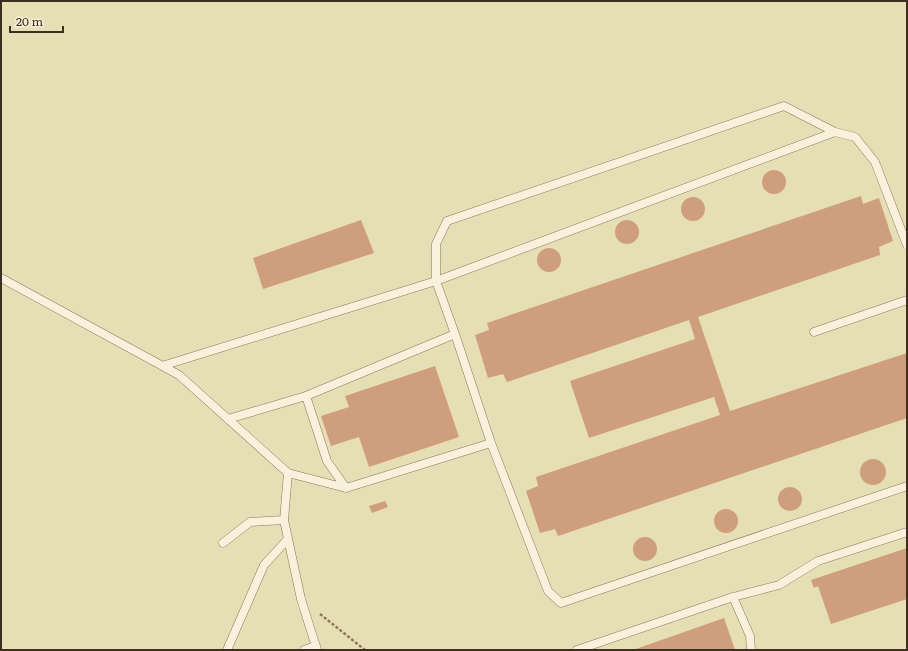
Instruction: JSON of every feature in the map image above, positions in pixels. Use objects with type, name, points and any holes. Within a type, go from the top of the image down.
[{"type":"lane","points":[[907,245],[876,162],[855,137],[835,132],[784,106],[447,221],[436,244],[436,281],[456,334],[491,443],[548,591],[561,603],[907,486]]},
{"type":"lane","points":[[162,366],[436,281],[835,132]]},
{"type":"lane","points":[[1,278],[179,375],[288,473],[346,488],[491,443]]},
{"type":"lane","points":[[814,332],[907,300]]},
{"type":"lane","points":[[228,418],[306,396],[456,334]]},
{"type":"lane","points":[[306,396],[328,461],[346,488]]},
{"type":"lane","points":[[288,473],[284,520],[301,599],[316,648],[304,650]]},
{"type":"lane","points":[[223,543],[250,522],[284,520]]},
{"type":"lane","points":[[580,649],[733,597],[778,586],[818,561],[907,532]]},
{"type":"lane","points":[[227,650],[264,565],[288,539]]},
{"type":"lane","points":[[733,597],[750,636],[751,650]]},
{"type":"path","points":[[318,613],[365,650]]},
{"type":"shaded area","points":[[1,1],[907,1],[907,650],[1,650]]},
{"type":"building","points":[[774,170],[783,173],[786,182],[783,191],[774,194],[765,191],[762,182],[765,173]]},
{"type":"building","points":[[861,196],[863,204],[879,198],[893,241],[879,247],[880,255],[698,317],[730,411],[907,353],[907,418],[558,536],[555,529],[540,533],[526,491],[538,486],[536,477],[720,415],[714,397],[589,438],[570,381],[695,339],[689,320],[507,382],[503,374],[488,378],[475,335],[489,330],[487,323]]},
{"type":"building","points":[[693,197],[702,200],[705,209],[702,218],[693,221],[684,218],[681,209],[684,200]]},
{"type":"building","points":[[361,220],[374,253],[263,289],[253,258]]},
{"type":"building","points":[[627,220],[636,223],[639,232],[636,241],[627,244],[618,241],[615,232],[618,223]]},
{"type":"building","points":[[549,248],[554,249],[560,255],[560,265],[554,271],[549,272],[544,271],[538,265],[537,260],[538,255],[544,249]]},
{"type":"building","points":[[435,366],[459,437],[369,467],[359,437],[331,446],[321,416],[349,407],[345,396]]},
{"type":"building","points":[[873,459],[882,463],[886,472],[882,481],[873,485],[864,481],[860,472],[864,463]]},
{"type":"building","points":[[790,487],[798,491],[802,499],[798,507],[790,511],[782,507],[778,499],[782,491]]},
{"type":"building","points":[[385,501],[388,507],[372,513],[369,506]]},
{"type":"building","points":[[726,509],[734,513],[738,521],[734,529],[726,533],[718,529],[714,521],[718,513]]},
{"type":"building","points":[[645,537],[653,541],[657,549],[653,557],[645,561],[637,557],[633,549],[637,541]]},
{"type":"building","points":[[907,548],[907,599],[831,624],[818,586],[814,588],[811,580]]},
{"type":"building","points":[[724,618],[735,650],[633,650]]}]
